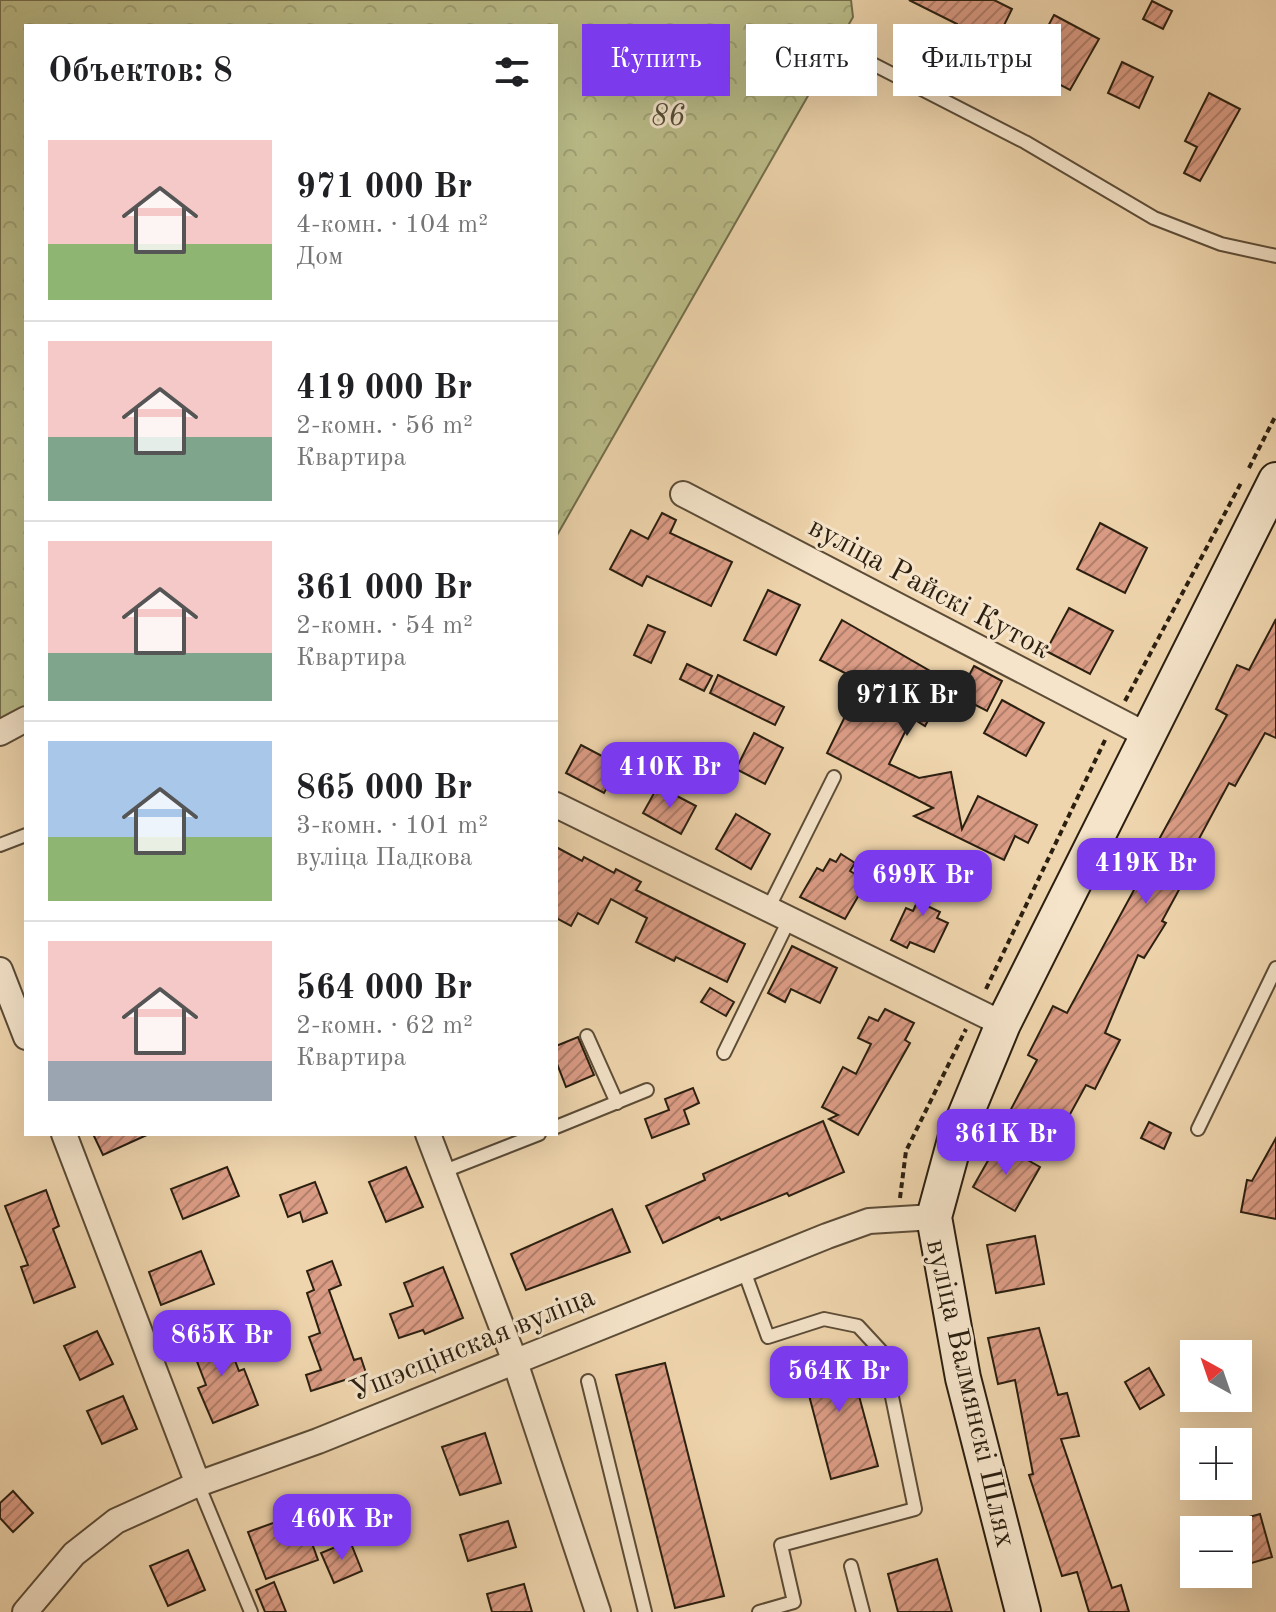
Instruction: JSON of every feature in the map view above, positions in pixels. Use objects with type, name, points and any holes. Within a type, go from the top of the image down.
[{"type":"street","name":"вуліца Валмянскі Шлях","points":[[1023,1612],[963,1378],[934,1217],[989,1018],[1148,736],[1262,474]]},
{"type":"street","name":"вуліца Райскі Куток","points":[[683,494],[1148,736]]},
{"type":"street","points":[[0,733],[24,720]]},
{"type":"street","points":[[558,806],[989,1018]]},
{"type":"street","points":[[0,970],[24,1032]]},
{"type":"street","points":[[65,1136],[198,1484]]},
{"type":"street","points":[[429,1136],[514,1359],[598,1612]]},
{"type":"street","name":"Ушэсцінская вуліца","points":[[25,1612],[93,1536],[116,1521],[198,1484],[318,1441],[514,1359],[869,1221],[934,1217]]},
{"type":"lane","points":[[877,66],[1025,142],[1154,218],[1221,244],[1276,256]]},
{"type":"lane","points":[[724,1053],[834,777]]},
{"type":"lane","points":[[0,845],[24,836]]},
{"type":"lane","points":[[1198,1129],[1276,968]]},
{"type":"lane","points":[[587,1036],[617,1103]]},
{"type":"lane","points":[[558,1126],[647,1090]]},
{"type":"lane","points":[[442,1172],[534,1136]]},
{"type":"lane","points":[[743,1268],[768,1337],[824,1319],[858,1326],[883,1353],[915,1509],[781,1545],[794,1602],[759,1612]]},
{"type":"lane","points":[[588,1381],[645,1612]]},
{"type":"lane","points":[[198,1484],[251,1612]]},
{"type":"lane","points":[[851,1566],[863,1612]]},
{"type":"path","points":[[1262,474],[1276,415]]},
{"type":"path","points":[[899,1221],[906,1151],[989,1018],[1115,720],[1241,482]]},
{"type":"green space","name":"86","points":[[0,0],[851,0],[853,17],[849,24],[746,24],[746,96],[808,96],[558,533],[558,24],[24,24],[24,712],[0,726]]},
{"type":"building","points":[[909,0],[994,0],[1012,9],[1005,24],[957,24]]},
{"type":"building","points":[[1152,1],[1172,11],[1163,29],[1143,19]]},
{"type":"building","points":[[1054,15],[1099,39],[1070,90],[1061,85],[1061,24],[1049,24]]},
{"type":"building","points":[[1122,62],[1153,77],[1139,108],[1108,93]]},
{"type":"building","points":[[1209,93],[1240,109],[1200,181],[1184,173],[1197,147],[1185,141]]},
{"type":"building","points":[[662,513],[676,520],[670,533],[732,562],[711,606],[647,576],[642,586],[610,569],[631,530],[648,539]]},
{"type":"building","points":[[1100,523],[1147,548],[1125,593],[1077,569]]},
{"type":"building","points":[[768,590],[800,605],[776,655],[744,640]]},
{"type":"building","points":[[1069,608],[1113,631],[1090,674],[1046,651]]},
{"type":"building","points":[[1276,619],[1276,738],[1265,733],[1235,786],[1229,783],[1187,861],[1193,864],[1162,921],[1166,923],[1144,958],[1138,955],[1105,1033],[1120,1040],[1095,1089],[1086,1085],[1057,1138],[1009,1113],[1037,1060],[1028,1055],[1053,1006],[1067,1013],[1140,879],[1131,874],[1149,841],[1156,845],[1227,715],[1216,709],[1237,665],[1249,670]]},
{"type":"building","points":[[842,620],[949,682],[925,726],[912,718],[889,764],[919,778],[951,772],[962,829],[978,796],[1037,825],[1028,843],[1015,836],[1004,860],[914,816],[933,808],[827,753],[862,682],[820,660]]},
{"type":"building","points":[[648,625],[665,632],[651,663],[634,655]]},
{"type":"building","points":[[687,664],[712,676],[704,691],[680,679]]},
{"type":"building","points":[[974,666],[1002,681],[987,711],[958,696]]},
{"type":"building","points":[[718,675],[784,707],[775,725],[710,693]]},
{"type":"building","points":[[1002,700],[1044,723],[1026,756],[984,733]]},
{"type":"building","points":[[754,733],[783,748],[765,784],[736,769]]},
{"type":"building","points":[[581,745],[619,765],[604,793],[566,773]]},
{"type":"building","points":[[658,786],[696,806],[681,834],[643,813]]},
{"type":"building","points":[[736,814],[770,834],[751,869],[716,849]]},
{"type":"building","points":[[558,848],[582,861],[584,857],[614,873],[616,869],[641,882],[636,890],[745,944],[727,982],[636,942],[647,918],[611,899],[598,924],[578,913],[571,926],[558,919]]},
{"type":"building","points":[[841,854],[855,863],[850,871],[867,881],[845,919],[800,897],[817,868],[823,871],[830,859],[836,862]]},
{"type":"building","points":[[936,867],[946,890],[919,902],[940,912],[937,918],[948,923],[934,952],[910,942],[907,948],[891,940],[906,908],[913,911],[925,885],[921,874]]},
{"type":"building","points":[[792,946],[837,968],[820,1003],[791,989],[785,1002],[768,993]]},
{"type":"building","points":[[710,988],[734,1002],[726,1016],[701,1002]]},
{"type":"building","points":[[885,1009],[914,1023],[905,1040],[910,1043],[858,1135],[829,1119],[838,1115],[822,1107],[843,1067],[856,1074],[871,1044],[858,1038],[869,1017],[878,1021]]},
{"type":"building","points":[[578,1037],[594,1075],[566,1087],[558,1066],[558,1045]]},
{"type":"building","points":[[693,1088],[699,1103],[684,1110],[689,1124],[652,1138],[645,1119],[669,1110],[665,1099]]},
{"type":"building","points":[[823,1121],[844,1172],[789,1196],[787,1193],[721,1220],[719,1217],[663,1243],[646,1206],[705,1180],[703,1174]]},
{"type":"building","points":[[1149,1122],[1171,1133],[1164,1149],[1141,1138]]},
{"type":"building","points":[[94,1136],[145,1136],[103,1155]]},
{"type":"building","points":[[1276,1138],[1276,1219],[1241,1212],[1247,1180],[1252,1181]]},
{"type":"building","points":[[998,1143],[1040,1167],[1015,1211],[973,1187]]},
{"type":"building","points":[[227,1167],[239,1196],[183,1219],[171,1189]]},
{"type":"building","points":[[406,1167],[423,1207],[386,1222],[369,1182]]},
{"type":"building","points":[[315,1182],[327,1213],[303,1222],[300,1212],[288,1217],[280,1195]]},
{"type":"building","points":[[46,1190],[59,1226],[53,1229],[75,1287],[34,1303],[21,1267],[28,1265],[5,1206]]},
{"type":"building","points":[[612,1209],[630,1252],[526,1290],[511,1254]]},
{"type":"building","points":[[1035,1236],[1044,1284],[996,1293],[987,1245]]},
{"type":"building","points":[[201,1251],[214,1284],[161,1305],[149,1272]]},
{"type":"building","points":[[332,1261],[341,1285],[329,1290],[354,1360],[361,1358],[366,1373],[311,1391],[306,1375],[321,1370],[309,1337],[320,1333],[307,1293],[314,1290],[307,1271]]},
{"type":"building","points":[[443,1267],[463,1318],[425,1334],[423,1330],[399,1338],[390,1314],[413,1306],[404,1283]]},
{"type":"building","points":[[1039,1328],[1058,1395],[1067,1393],[1079,1436],[1061,1439],[1112,1588],[1121,1585],[1129,1612],[1089,1612],[1077,1572],[1062,1576],[1029,1475],[1033,1474],[1015,1380],[998,1384],[988,1338]]},
{"type":"building","points":[[223,1330],[239,1371],[244,1369],[258,1405],[213,1423],[198,1388],[206,1385],[190,1343]]},
{"type":"building","points":[[97,1331],[113,1364],[80,1380],[64,1346]]},
{"type":"building","points":[[846,1348],[878,1466],[831,1479],[800,1361]]},
{"type":"building","points":[[665,1363],[724,1596],[675,1608],[616,1375]]},
{"type":"building","points":[[1149,1368],[1164,1395],[1140,1409],[1125,1382]]},
{"type":"building","points":[[123,1396],[137,1429],[102,1444],[87,1411]]},
{"type":"building","points":[[485,1433],[501,1483],[460,1495],[442,1447]]},
{"type":"building","points":[[13,1491],[33,1513],[13,1532],[0,1518],[0,1503]]},
{"type":"building","points":[[301,1513],[318,1560],[266,1579],[248,1532]]},
{"type":"building","points":[[1260,1514],[1272,1557],[1252,1563],[1252,1516]]},
{"type":"building","points":[[508,1521],[516,1547],[468,1561],[460,1535]]},
{"type":"building","points":[[350,1541],[362,1571],[334,1583],[321,1553]]},
{"type":"building","points":[[188,1550],[205,1590],[168,1606],[150,1566]]},
{"type":"building","points":[[937,1559],[952,1612],[898,1612],[888,1574]]},
{"type":"building","points":[[274,1582],[286,1612],[265,1612],[256,1590]]},
{"type":"building","points":[[524,1584],[532,1612],[492,1612],[487,1594]]}]
